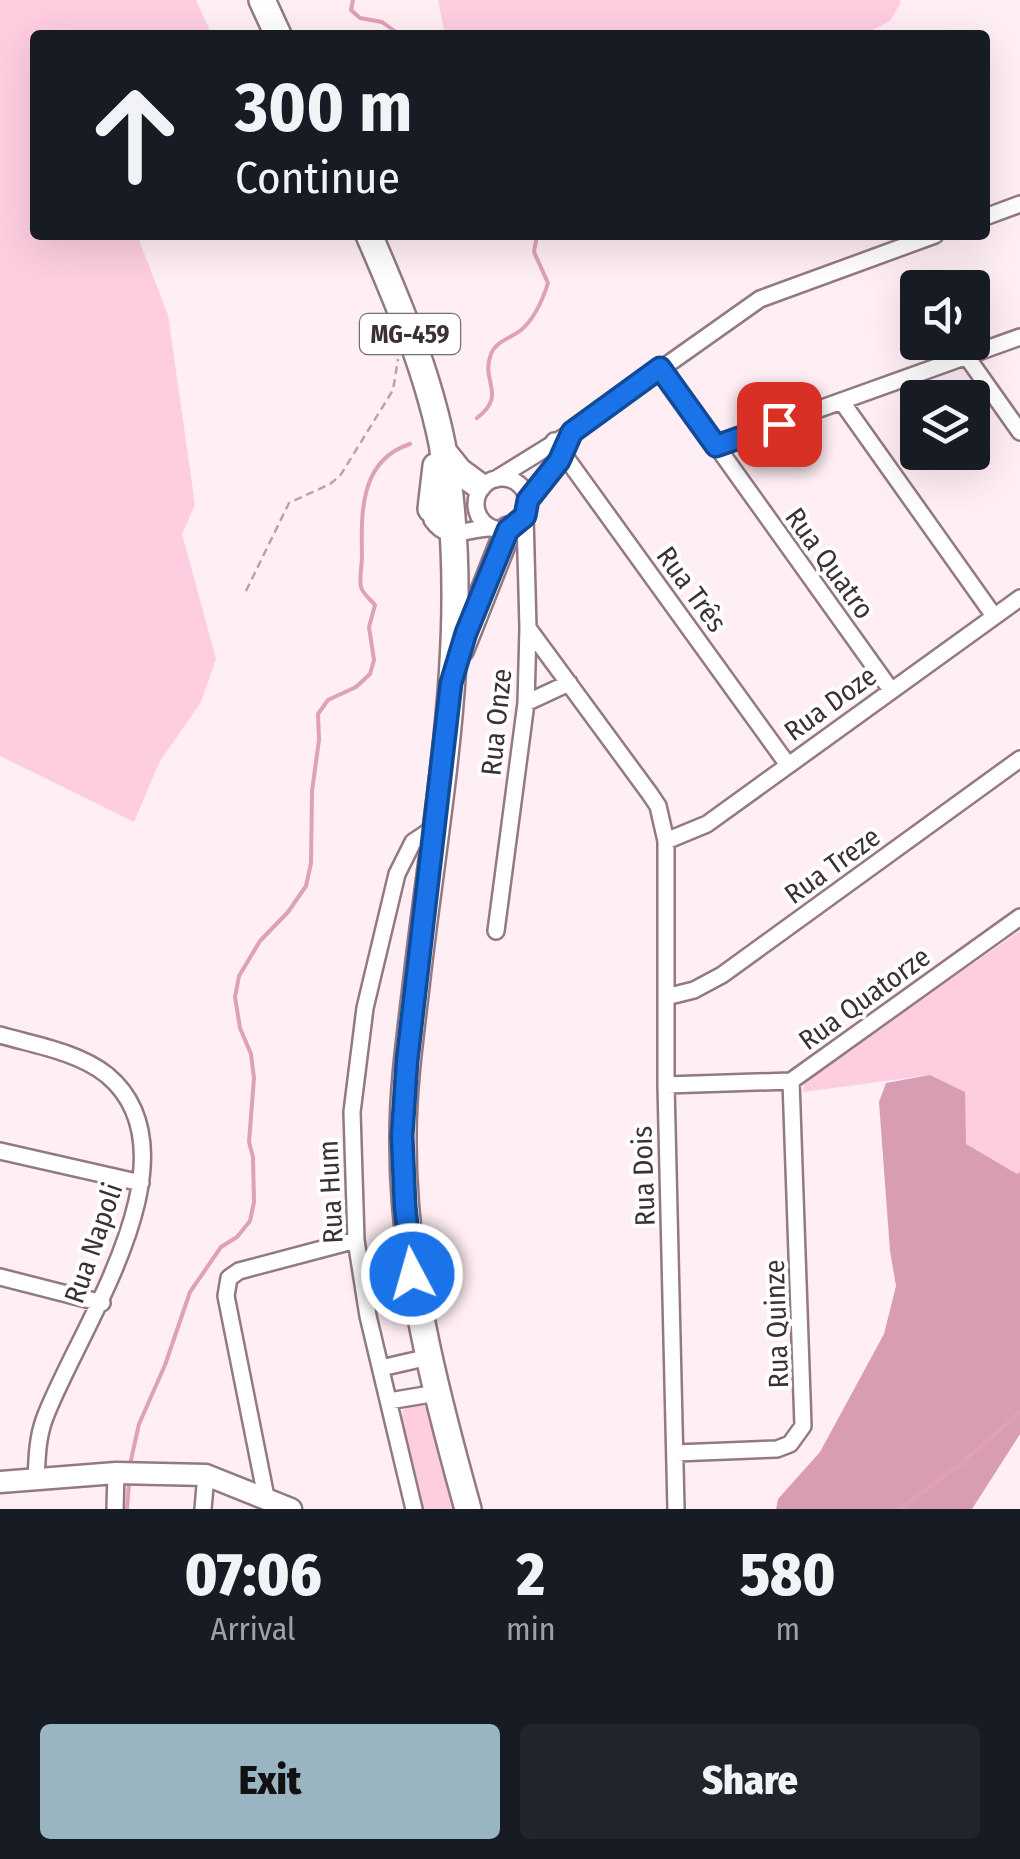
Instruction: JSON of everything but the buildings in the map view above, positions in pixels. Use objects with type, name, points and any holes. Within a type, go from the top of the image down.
[{"type":"main road","points":[[262,0],[276,30]]},
{"type":"main road","name":"MG-459","points":[[371,240],[408,326],[442,443]]},
{"type":"main road","points":[[442,443],[474,489],[447,523]]},
{"type":"main road","points":[[442,443],[455,580],[451,683],[407,1061],[402,1136],[412,1274],[428,1356],[468,1509]]},
{"type":"main road","points":[[451,683],[466,633],[513,518]]},
{"type":"street","points":[[990,215],[1020,204]]},
{"type":"street","points":[[513,518],[572,432],[760,299],[921,240]]},
{"type":"street","points":[[990,348],[1020,337]]},
{"type":"street","points":[[716,446],[959,360]]},
{"type":"street","points":[[969,360],[1020,432]]},
{"type":"street","name":"Rua Quatro","points":[[660,368],[890,690]]},
{"type":"street","points":[[842,402],[994,616]]},
{"type":"street","points":[[474,489],[559,448]]},
{"type":"street","name":"Rua Três","points":[[559,448],[788,765]]},
{"type":"street","points":[[474,489],[516,482],[513,518]]},
{"type":"street","points":[[474,489],[482,520],[513,518]]},
{"type":"street","points":[[447,523],[513,518]]},
{"type":"street","name":"Rua Onze","points":[[496,931],[526,703],[528,628],[513,518]]},
{"type":"street","name":"Rua Doze","points":[[666,841],[707,824],[1020,598]]},
{"type":"street","name":"Rua Dois","points":[[528,628],[658,806],[666,841],[666,1085],[676,1509]]},
{"type":"street","points":[[526,703],[568,683]]},
{"type":"street","name":"Rua Treze","points":[[666,997],[694,990],[722,975],[1020,759]]},
{"type":"street","name":"Rua Hum","points":[[414,1509],[368,1316],[356,1240],[352,1112],[369,987],[397,874],[412,842],[434,828]]},
{"type":"street","name":"Rua Quatorze","points":[[666,1085],[791,1081],[1020,918]]},
{"type":"street","name":"Rua Napoli","points":[[0,1035],[69,1056],[108,1076],[137,1122],[142,1145],[142,1184],[102,1303],[44,1419],[36,1481]]},
{"type":"street","name":"Rua Quinze","points":[[676,1453],[776,1449],[790,1444],[804,1426],[791,1081]]},
{"type":"street","points":[[0,1151],[142,1184]]},
{"type":"street","points":[[266,1497],[226,1296],[229,1278],[239,1271],[356,1240]]},
{"type":"street","points":[[0,1277],[102,1303]]},
{"type":"street","points":[[381,1368],[428,1356]]},
{"type":"street","points":[[389,1402],[437,1392]]},
{"type":"street","points":[[0,1482],[116,1472],[206,1476],[290,1509]]},
{"type":"street","points":[[115,1509],[116,1472]]},
{"type":"street","points":[[203,1509],[206,1476]]},
{"type":"path","points":[[246,591],[288,503],[336,480],[374,422],[392,390],[408,326]]},
{"type":"shaded area","points":[[0,0],[196,0],[210,30],[30,30],[30,240],[139,240],[168,315],[195,505],[182,534],[216,659],[201,702],[160,761],[134,822],[0,756]]},
{"type":"shaded area","points":[[438,0],[901,2],[890,21],[873,30],[444,30]]},
{"type":"shaded area","points":[[1020,931],[1020,1172],[1017,1174],[965,1144],[965,1092],[930,1075],[803,1092],[805,1080]]},
{"type":"shaded area","points":[[930,1075],[965,1092],[966,1144],[1017,1174],[1020,1172],[1020,1434],[972,1509],[776,1509],[778,1499],[820,1452],[884,1334],[896,1286],[879,1102],[886,1083]]},
{"type":"shaded area","points":[[413,1404],[425,1406],[430,1414],[456,1509],[424,1509],[401,1424],[403,1410]]},
{"type":"waterway","points":[[353,0],[351,10],[360,18],[382,22],[393,30]]},
{"type":"waterway","points":[[477,418],[491,402],[489,364],[493,350],[530,320],[548,283],[534,252],[536,240]]},
{"type":"waterway","points":[[131,1460],[139,1424],[190,1292],[221,1247],[237,1237],[250,1221],[254,1202],[249,1142],[254,1078],[235,997],[239,976],[260,941],[306,886],[311,863],[318,714],[328,700],[356,687],[370,674],[374,660],[369,627],[375,605],[360,583],[367,490],[381,462],[410,444]]},
{"type":"waterway","points":[[899,1509],[961,1464],[1020,1412]]},
{"type":"waterway","points":[[127,1509],[129,1483]]},
{"type":"route","points":[[412,1274],[402,1136],[407,1061],[451,683],[466,633],[508,530],[525,516],[528,500],[559,461],[572,432],[660,368],[716,446],[779,424]]}]
